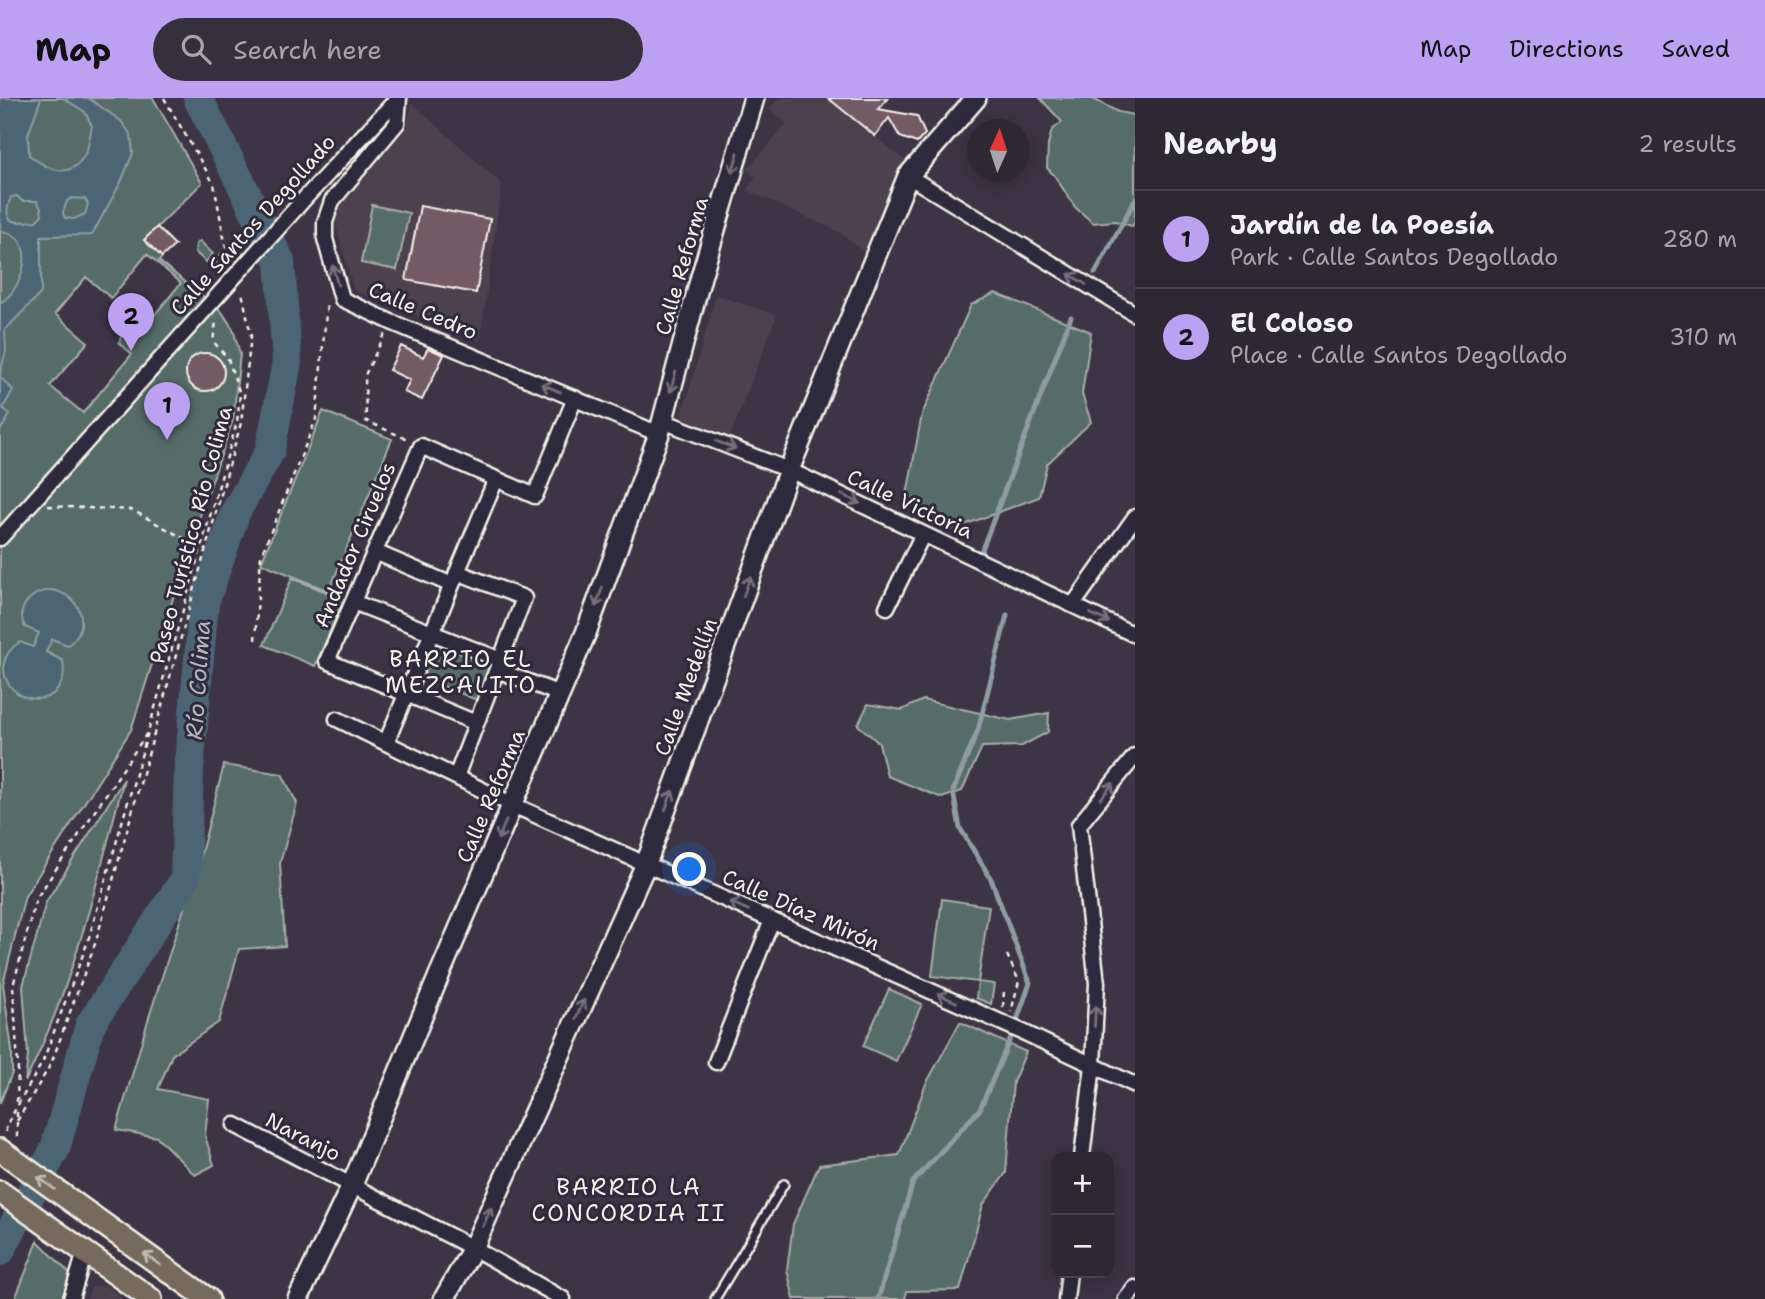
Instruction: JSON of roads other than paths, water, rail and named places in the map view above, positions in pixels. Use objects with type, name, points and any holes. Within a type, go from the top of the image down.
[{"type":"main road","points":[[8,1149],[85,1212],[208,1299]]},
{"type":"main road","points":[[0,1192],[151,1299]]},
{"type":"street","name":"Calle Santos Degollado","points":[[0,538],[235,274],[398,98]]},
{"type":"street","name":"Calle Cedro","points":[[398,98],[397,123],[332,201],[325,222],[325,239],[342,299],[575,398],[661,427]]},
{"type":"street","name":"Calle Reforma","points":[[298,1299],[352,1185],[586,633],[661,427],[701,277],[754,98]]},
{"type":"street","name":"Calle Medellín","points":[[444,1299],[473,1248],[646,864],[789,470],[908,176],[976,98]]},
{"type":"street","points":[[908,176],[1135,314]]},
{"type":"street","points":[[386,743],[496,479],[535,496],[575,398]]},
{"type":"street","name":"Calle Victoria","points":[[661,427],[789,470],[1135,635]]},
{"type":"street","name":"Andador Ciruelos","points":[[406,694],[327,661],[421,446],[496,479]]},
{"type":"street","points":[[1073,605],[1135,517]]},
{"type":"street","points":[[887,607],[923,534]]},
{"type":"street","points":[[375,552],[454,579],[524,598],[456,777]]},
{"type":"street","points":[[353,602],[432,633],[560,694]]},
{"type":"street","points":[[406,694],[476,723]]},
{"type":"street","name":"Calle Díaz Mirón","points":[[337,719],[513,805],[1025,1033],[1135,1085]]},
{"type":"street","points":[[1083,1152],[1093,1065],[1097,982],[1079,825],[1135,756]]},
{"type":"street","points":[[716,1062],[772,920]]},
{"type":"street","name":"Naranjo","points":[[235,1125],[473,1248],[563,1299]]},
{"type":"street","points":[[71,1299],[79,1247]]},
{"type":"street","points":[[1066,1299],[1068,1278]]},
{"type":"street","points":[[1126,1299],[1135,1288]]},
{"type":"lane","points":[[715,1299],[785,1184]]},
{"type":"water","points":[[0,98],[41,98],[28,135],[29,155],[44,165],[59,170],[73,168],[79,162],[86,151],[92,126],[85,112],[63,98],[88,98],[121,121],[131,135],[133,153],[121,182],[92,235],[41,236],[41,293],[5,330],[6,351],[0,374],[0,303],[16,286],[24,263],[24,251],[12,234],[0,231]],"holes":[[[17,196],[22,201],[37,201],[42,215],[36,221],[12,220],[7,213],[8,206],[11,197]],[[72,198],[85,199],[88,204],[85,214],[74,219],[65,218],[63,213],[67,201]]]},
{"type":"water","points":[[0,377],[13,390],[3,408],[10,415],[0,431]]},
{"type":"water","points":[[51,590],[61,593],[76,604],[80,612],[80,629],[68,645],[52,639],[46,652],[63,661],[63,678],[57,690],[47,697],[35,699],[23,696],[13,689],[6,678],[4,663],[6,656],[20,642],[33,647],[39,633],[25,627],[22,613],[31,597]]},
{"type":"waterway","name":"Río Colima","points":[[0,1251],[55,1149],[90,1025],[185,879],[189,769],[204,603],[236,511],[270,451],[287,362],[280,261],[198,98]]},
{"type":"waterway","points":[[1095,273],[1135,200]]},
{"type":"waterway","points":[[981,552],[1071,317]]},
{"type":"waterway","points":[[878,1299],[913,1182],[980,1109],[1011,1037],[1030,983],[991,879],[960,828],[953,791],[978,730],[1007,615]]},
{"type":"place","name":"El Coloso","points":[[131,351]]},
{"type":"place","name":"Jardín de la Poesía","points":[[167,440]]},
{"type":"district","name":"BARRIO EL MEZCALITO","points":[[461,672]]},
{"type":"district","name":"BARRIO LA CONCORDIA II","points":[[629,1200]]}]
